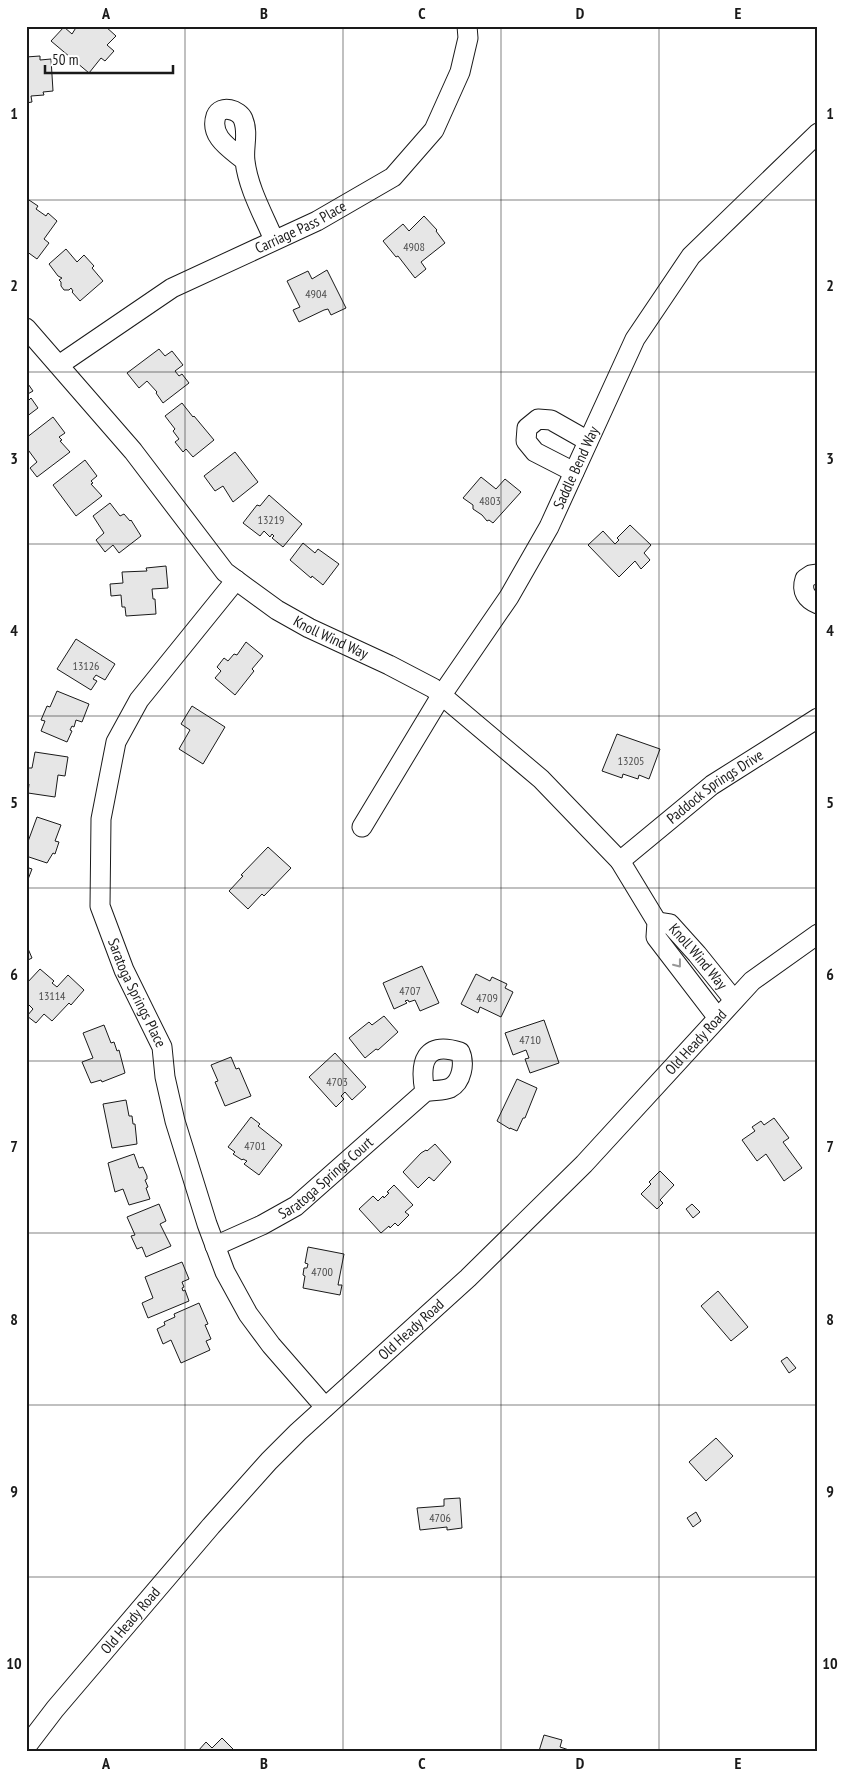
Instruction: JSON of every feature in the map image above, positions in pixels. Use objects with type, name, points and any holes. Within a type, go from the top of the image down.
[{"type":"street","name":"Carriage Pass Place","points":[[59,365],[172,288],[317,221],[393,177],[434,130],[460,72],[468,38],[467,26]]},
{"type":"street","name":"Saddle Bend Way","points":[[362,827],[441,696],[509,596],[549,527],[636,339],[691,256],[818,133]]},
{"type":"street","points":[[245,161],[251,184],[274,240]]},
{"type":"street","name":"Knoll Wind Way","points":[[26,328],[133,451],[225,572],[276,610],[433,688],[541,779],[620,862],[657,922],[656,937],[718,1018]]},
{"type":"street","points":[[574,472],[535,452],[526,441],[527,428],[538,419],[550,420],[588,441]]},
{"type":"street","points":[[818,574],[805,578],[802,586],[806,597],[818,604]]},
{"type":"street","name":"Saratoga Springs Place","points":[[236,580],[139,700],[116,742],[101,819],[100,906],[124,970],[162,1047],[165,1077],[175,1121],[225,1272],[248,1314],[271,1345],[325,1407]]},
{"type":"street","name":"Paddock Springs Drive","points":[[620,862],[712,785],[818,718]]},
{"type":"street","name":"Knoll Wind Way","points":[[657,922],[670,924],[734,1000]]},
{"type":"street","name":"Old Heady Road","points":[[26,1747],[55,1709],[269,1461],[325,1407],[468,1278],[584,1164],[752,981],[818,934]]},
{"type":"street","name":"Saratoga Springs Court","points":[[215,1246],[262,1225],[296,1206],[425,1092]]},
{"type":"building","points":[[77,26],[105,26],[116,36],[107,45],[114,51],[105,61],[101,58],[89,73],[51,41],[64,27],[72,34]]},
{"type":"building","points":[[40,56],[40,60],[51,59],[53,91],[43,92],[44,95],[31,96],[32,102],[26,103],[26,57]]},
{"type":"building","points":[[26,198],[38,206],[36,209],[46,216],[48,213],[57,221],[44,239],[49,243],[37,259],[26,251],[28,240]]},
{"type":"building","points":[[424,216],[437,230],[445,243],[421,262],[426,269],[415,278],[398,256],[396,257],[383,241],[403,224],[409,231]]},
{"type":"building","points":[[66,249],[77,262],[84,255],[94,266],[92,268],[103,281],[80,301],[71,288],[64,290],[59,280],[62,278],[58,276],[49,264]]},
{"type":"building","points":[[327,270],[346,308],[331,315],[328,309],[324,310],[299,322],[293,310],[300,307],[287,281],[308,271],[312,279]]},
{"type":"building","points":[[159,349],[165,356],[172,351],[183,365],[175,371],[179,376],[182,374],[189,383],[163,403],[157,392],[147,381],[139,388],[127,373]]},
{"type":"building","points":[[26,381],[33,391],[26,395]]},
{"type":"building","points":[[26,398],[28,401],[31,398],[38,408],[26,417]]},
{"type":"building","points":[[182,403],[214,440],[193,457],[186,449],[183,452],[175,442],[179,439],[173,431],[175,429],[165,416]]},
{"type":"building","points":[[53,417],[65,433],[59,437],[62,440],[60,441],[70,452],[37,477],[30,468],[37,462],[26,447],[26,438]]},
{"type":"building","points":[[235,452],[258,482],[233,502],[223,486],[215,491],[204,476]]},
{"type":"building","points":[[85,460],[97,476],[91,481],[93,483],[91,484],[102,496],[76,516],[53,485]]},
{"type":"building","points":[[481,477],[496,489],[505,479],[521,492],[493,523],[489,520],[487,521],[473,509],[473,505],[463,498]]},
{"type":"building","points":[[269,495],[302,524],[283,547],[272,538],[274,536],[272,534],[270,537],[264,531],[260,536],[243,523],[257,505],[260,506]]},
{"type":"building","points":[[110,503],[120,516],[124,514],[131,520],[141,536],[119,553],[113,545],[105,552],[96,540],[104,533],[93,516]]},
{"type":"building","points":[[630,525],[651,545],[644,553],[650,560],[641,569],[635,561],[619,577],[588,545],[603,531],[615,544],[619,540],[617,538]]},
{"type":"building","points":[[303,543],[315,553],[318,549],[339,564],[323,585],[312,576],[311,578],[290,560]]},
{"type":"building","points":[[166,566],[168,588],[152,589],[156,614],[126,616],[125,607],[122,607],[121,595],[111,596],[110,584],[123,583],[122,572],[147,571],[146,568]]},
{"type":"building","points":[[76,639],[115,664],[105,680],[96,675],[93,679],[97,681],[91,690],[57,669]]},
{"type":"building","points":[[246,642],[263,656],[235,695],[215,678],[221,671],[217,667],[224,658],[228,661],[234,654],[237,655]]},
{"type":"building","points":[[57,691],[89,704],[82,722],[76,720],[74,727],[72,726],[67,742],[41,731],[45,721],[41,720],[47,706],[50,707]]},
{"type":"building","points":[[192,706],[225,727],[203,764],[179,749],[190,730],[181,724]]},
{"type":"building","points":[[617,734],[660,749],[649,779],[639,775],[638,779],[623,774],[622,778],[602,771]]},
{"type":"building","points":[[35,752],[68,757],[65,776],[58,775],[55,797],[28,793],[29,784],[26,784],[27,768],[32,768]]},
{"type":"building","points":[[37,817],[61,825],[55,841],[59,842],[55,854],[53,853],[47,863],[26,856],[26,847]]},
{"type":"building","points":[[268,847],[291,868],[264,896],[262,894],[248,909],[229,891],[243,876],[241,875]]},
{"type":"building","points":[[26,867],[32,869],[27,882],[26,882]]},
{"type":"building","points":[[26,944],[32,958],[26,961]]},
{"type":"building","points":[[422,966],[439,1003],[420,1011],[415,1000],[409,1002],[408,1000],[405,1001],[407,1003],[394,1009],[383,983]]},
{"type":"building","points":[[40,969],[54,981],[52,983],[57,987],[68,975],[84,990],[71,1005],[69,1003],[52,1021],[44,1014],[36,1023],[27,1016],[33,1009],[26,1002],[26,984]]},
{"type":"building","points":[[476,974],[490,981],[492,977],[507,984],[505,988],[513,992],[501,1017],[480,1007],[478,1013],[461,1004]]},
{"type":"building","points":[[384,1016],[398,1032],[378,1050],[376,1049],[365,1058],[349,1038],[369,1022],[372,1025]]},
{"type":"building","points":[[544,1020],[559,1063],[530,1073],[525,1059],[529,1058],[526,1050],[513,1055],[505,1033]]},
{"type":"building","points":[[104,1025],[111,1043],[114,1042],[117,1051],[119,1050],[125,1073],[102,1082],[101,1080],[91,1083],[82,1062],[93,1058],[83,1033]]},
{"type":"building","points":[[335,1053],[366,1087],[352,1100],[345,1092],[341,1096],[344,1099],[336,1107],[309,1077]]},
{"type":"building","points":[[231,1057],[236,1069],[239,1068],[251,1096],[225,1106],[215,1082],[218,1081],[211,1065]]},
{"type":"building","points":[[517,1079],[537,1088],[525,1118],[523,1118],[517,1131],[497,1121]]},
{"type":"building","points":[[126,1100],[129,1116],[132,1116],[133,1124],[135,1124],[137,1144],[112,1148],[103,1104]]},
{"type":"building","points":[[251,1117],[260,1124],[258,1126],[282,1145],[259,1175],[244,1164],[247,1161],[233,1154],[235,1152],[228,1147]]},
{"type":"building","points":[[774,1118],[789,1138],[783,1142],[802,1168],[784,1181],[766,1154],[757,1161],[742,1140],[755,1131],[752,1127],[761,1121],[764,1125]]},
{"type":"building","points":[[435,1144],[451,1162],[434,1181],[429,1177],[418,1188],[403,1172],[421,1153],[427,1151]]},
{"type":"building","points":[[134,1154],[139,1168],[143,1167],[147,1176],[145,1180],[148,1187],[146,1188],[150,1199],[129,1205],[123,1189],[115,1192],[108,1163]]},
{"type":"building","points":[[660,1171],[674,1185],[660,1200],[663,1203],[657,1209],[641,1194]]},
{"type":"building","points":[[394,1185],[413,1205],[405,1212],[409,1215],[398,1226],[395,1223],[381,1233],[359,1209],[373,1196],[378,1201],[383,1196],[384,1198]]},
{"type":"building","points":[[159,1204],[166,1221],[160,1224],[171,1246],[146,1257],[142,1247],[137,1249],[131,1236],[135,1235],[127,1217]]},
{"type":"building","points":[[692,1204],[700,1212],[693,1218],[686,1209]]},
{"type":"building","points":[[308,1247],[344,1254],[338,1285],[342,1285],[340,1295],[303,1288],[304,1268],[307,1268],[308,1264],[305,1263]]},
{"type":"building","points":[[182,1262],[189,1279],[182,1282],[184,1287],[182,1288],[183,1291],[185,1290],[189,1301],[148,1318],[142,1303],[153,1298],[145,1277]]},
{"type":"building","points":[[718,1291],[748,1327],[731,1341],[701,1306]]},
{"type":"building","points":[[199,1303],[208,1324],[205,1325],[211,1339],[206,1341],[210,1350],[181,1363],[171,1340],[163,1344],[157,1329],[165,1325],[164,1322],[175,1317],[174,1314]]},
{"type":"building","points":[[787,1357],[796,1368],[789,1373],[781,1361]]},
{"type":"building","points":[[716,1438],[733,1456],[706,1481],[689,1462]]},
{"type":"building","points":[[460,1498],[462,1528],[447,1530],[447,1527],[420,1530],[417,1508],[444,1506],[444,1499]]},
{"type":"building","points":[[696,1512],[701,1521],[693,1527],[687,1518]]},
{"type":"building","points":[[544,1735],[562,1740],[560,1747],[572,1751],[539,1751]]},
{"type":"building","points":[[222,1738],[235,1751],[198,1751],[206,1742],[212,1748]]}]
